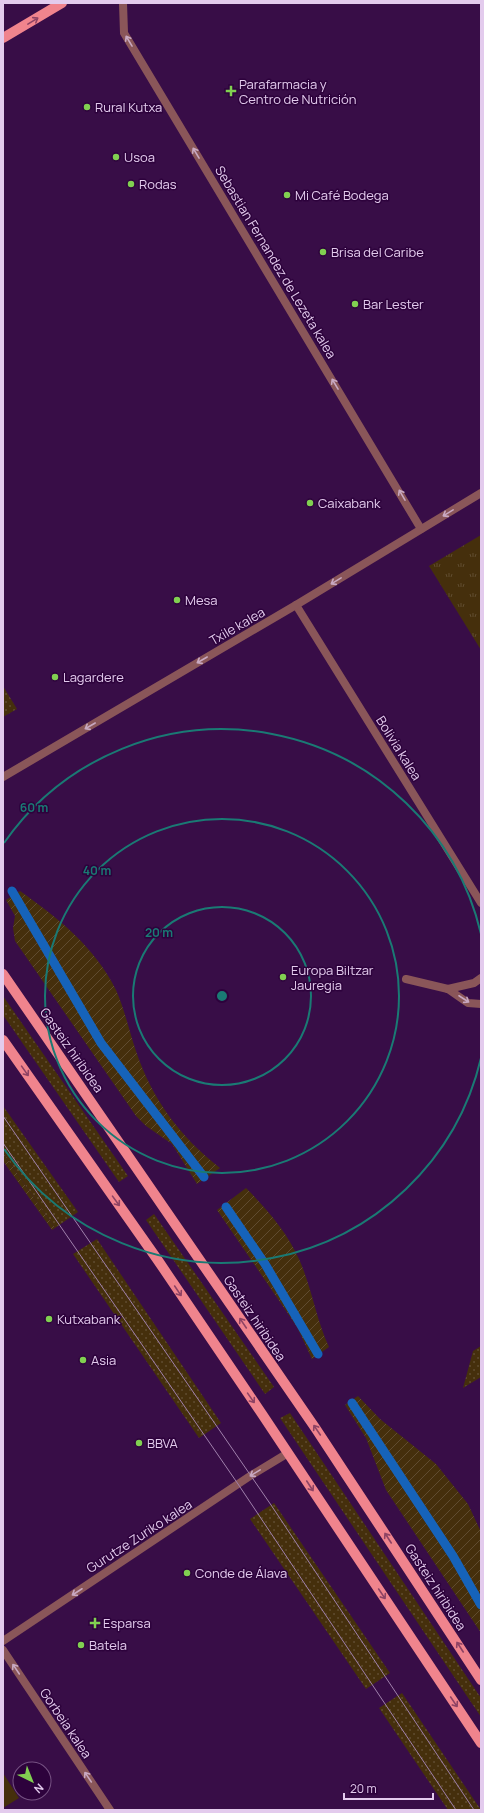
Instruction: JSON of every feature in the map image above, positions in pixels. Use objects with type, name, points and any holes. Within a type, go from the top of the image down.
[{"type":"main road","points":[[3,38],[62,3]]},
{"type":"main road","name":"Gasteiz hiribidea","points":[[3,974],[316,1428],[481,1680]]},
{"type":"main road","points":[[3,1040],[157,1258],[481,1743]]},
{"type":"street","name":"Sebastian Fernandez de Lezeta kalea","points":[[123,3],[124,33],[421,529]]},
{"type":"street","name":"Txile kalea","points":[[3,777],[296,605],[481,493]]},
{"type":"street","name":"Bolivia kalea","points":[[296,605],[481,903]]},
{"type":"street","points":[[448,989],[474,982],[481,978]]},
{"type":"street","points":[[406,979],[448,989],[468,1003],[481,1004]]},
{"type":"street","name":"Gurutze Zuriko kalea","points":[[3,1641],[250,1476],[288,1453]]},
{"type":"street","name":"Gorbeia kalea","points":[[3,1650],[110,1810]]},
{"type":"green space","points":[[481,535],[481,650],[429,566]]},
{"type":"green space","points":[[3,686],[17,709],[3,717]]},
{"type":"green space","points":[[20,891],[74,934],[97,960],[107,975],[116,990],[143,1069],[159,1101],[180,1130],[220,1168],[197,1184],[172,1144],[146,1126],[136,1116],[15,941],[13,928],[15,916],[6,900]]},
{"type":"green space","points":[[3,996],[128,1176],[119,1182],[3,1015]]},
{"type":"green space","points":[[3,1106],[78,1212],[55,1228],[3,1153]]},
{"type":"green space","points":[[3,1153],[55,1228],[52,1230],[3,1161]]},
{"type":"green space","points":[[246,1188],[269,1213],[289,1239],[299,1259],[329,1347],[312,1359],[297,1327],[217,1210]]},
{"type":"green space","points":[[154,1214],[274,1387],[265,1394],[146,1220]]},
{"type":"green space","points":[[97,1239],[221,1423],[199,1438],[73,1254]]},
{"type":"green space","points":[[481,1346],[481,1377],[463,1388],[473,1351]]},
{"type":"green space","points":[[358,1396],[380,1419],[436,1464],[468,1504],[481,1532],[481,1633],[386,1490],[366,1438],[345,1405]]},
{"type":"green space","points":[[290,1413],[481,1698],[481,1717],[280,1418]]},
{"type":"green space","points":[[274,1503],[390,1673],[366,1689],[250,1519]]},
{"type":"green space","points":[[402,1693],[481,1810],[448,1810],[379,1708]]},
{"type":"green space","points":[[3,1773],[12,1787],[12,1801],[14,1801],[3,1808]]},
{"type":"waterway","points":[[12,891],[101,1043],[204,1177]]},
{"type":"waterway","points":[[226,1207],[265,1264],[318,1354]]},
{"type":"waterway","points":[[352,1403],[453,1556],[481,1605]]},
{"type":"tram line","points":[[3,1116],[271,1505],[474,1810]]},
{"type":"tram line","points":[[3,1143],[238,1484],[456,1810]]},
{"type":"place","name":"Parafarmacia y Centro de Nutrición","points":[[231,91]]},
{"type":"place","name":"Rural Kutxa","points":[[87,107]]},
{"type":"place","name":"Usoa","points":[[116,157]]},
{"type":"place","name":"Rodas","points":[[131,184]]},
{"type":"place","name":"Mi Café Bodega","points":[[287,195]]},
{"type":"place","name":"Brisa del Caribe","points":[[323,252]]},
{"type":"place","name":"Bar Lester","points":[[355,304]]},
{"type":"place","name":"Caixabank","points":[[310,503]]},
{"type":"place","name":"Mesa","points":[[177,600]]},
{"type":"place","name":"Lagardere","points":[[55,677]]},
{"type":"place","name":"Europa Biltzar Jauregia","points":[[283,977]]},
{"type":"place","name":"Kutxabank","points":[[49,1319]]},
{"type":"place","name":"Asia","points":[[83,1360]]},
{"type":"place","name":"BBVA","points":[[139,1443]]},
{"type":"place","name":"Conde de Álava","points":[[187,1573]]},
{"type":"place","name":"Esparsa","points":[[95,1623]]},
{"type":"place","name":"Batela","points":[[81,1645]]}]
